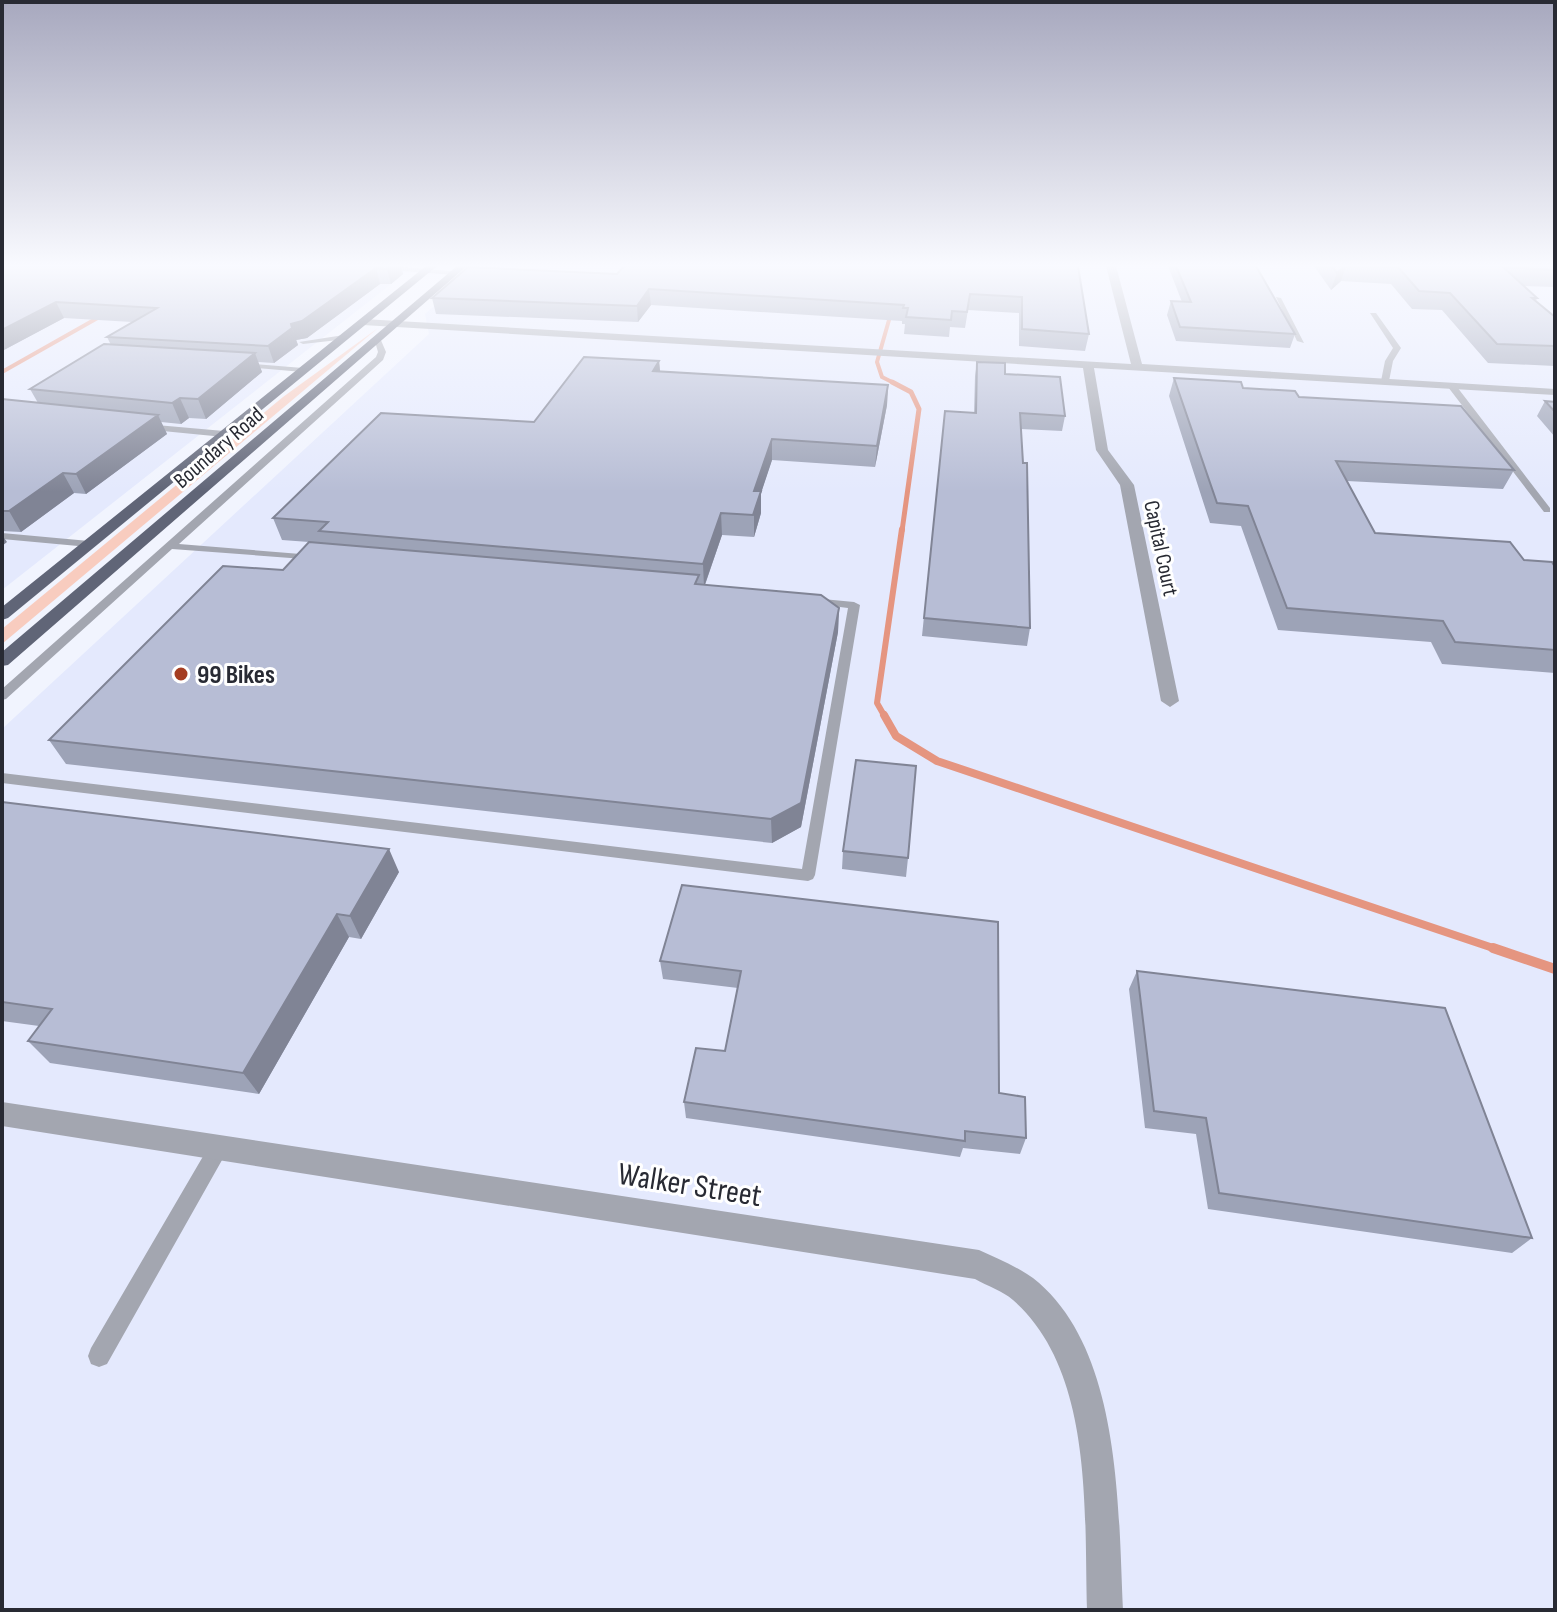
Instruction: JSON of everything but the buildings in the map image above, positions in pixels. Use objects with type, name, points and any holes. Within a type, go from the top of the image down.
[{"type":"main road","name":"Boundary Road","points":[[2,615],[339,341]]},
{"type":"main road","name":"Boundary Road","points":[[2,661],[376,341]]},
{"type":"street","points":[[697,341],[1555,392]]},
{"type":"street","points":[[1131,341],[1137,366]]},
{"type":"street","name":"Capital Court","points":[[1088,364],[1102,450],[1127,485],[1170,701]]},
{"type":"street","name":"Walker Street","points":[[2,1114],[979,1265],[1001,1273],[1028,1290],[1049,1313],[1081,1379],[1095,1446],[1105,1610]]},
{"type":"lane","points":[[309,341],[303,342],[327,351]]},
{"type":"lane","points":[[2,696],[380,358],[382,352],[378,341]]},
{"type":"lane","points":[[1385,381],[1389,361],[1397,348],[1392,341]]},
{"type":"lane","points":[[228,364],[303,370]]},
{"type":"lane","points":[[1451,385],[1547,510]]},
{"type":"lane","points":[[139,426],[224,434]]},
{"type":"lane","points":[[2,536],[89,544]]},
{"type":"lane","points":[[170,546],[333,560]]},
{"type":"lane","points":[[2,778],[808,875],[854,605],[791,599]]},
{"type":"lane","points":[[99,1356],[219,1147]]},
{"type":"shaded area","points":[[2,341],[318,341],[2,590]]},
{"type":"shaded area","points":[[362,341],[2,644],[2,629],[283,397]]},
{"type":"shaded area","points":[[421,341],[1555,341],[1555,1610],[2,1610],[2,729]]},
{"type":"waterway","points":[[2,372],[56,341]]},
{"type":"waterway","points":[[883,341],[877,362],[882,377],[892,382]]},
{"type":"waterway","points":[[892,382],[896,384]]},
{"type":"waterway","points":[[892,382],[911,392],[919,409],[902,531]]},
{"type":"waterway","points":[[885,717],[877,703],[902,529]]},
{"type":"waterway","points":[[884,715],[896,736],[937,761],[1499,950]]},
{"type":"waterway","points":[[1493,948],[1555,969]]},
{"type":"place","name":"99 Bikes","points":[[181,674]]}]
